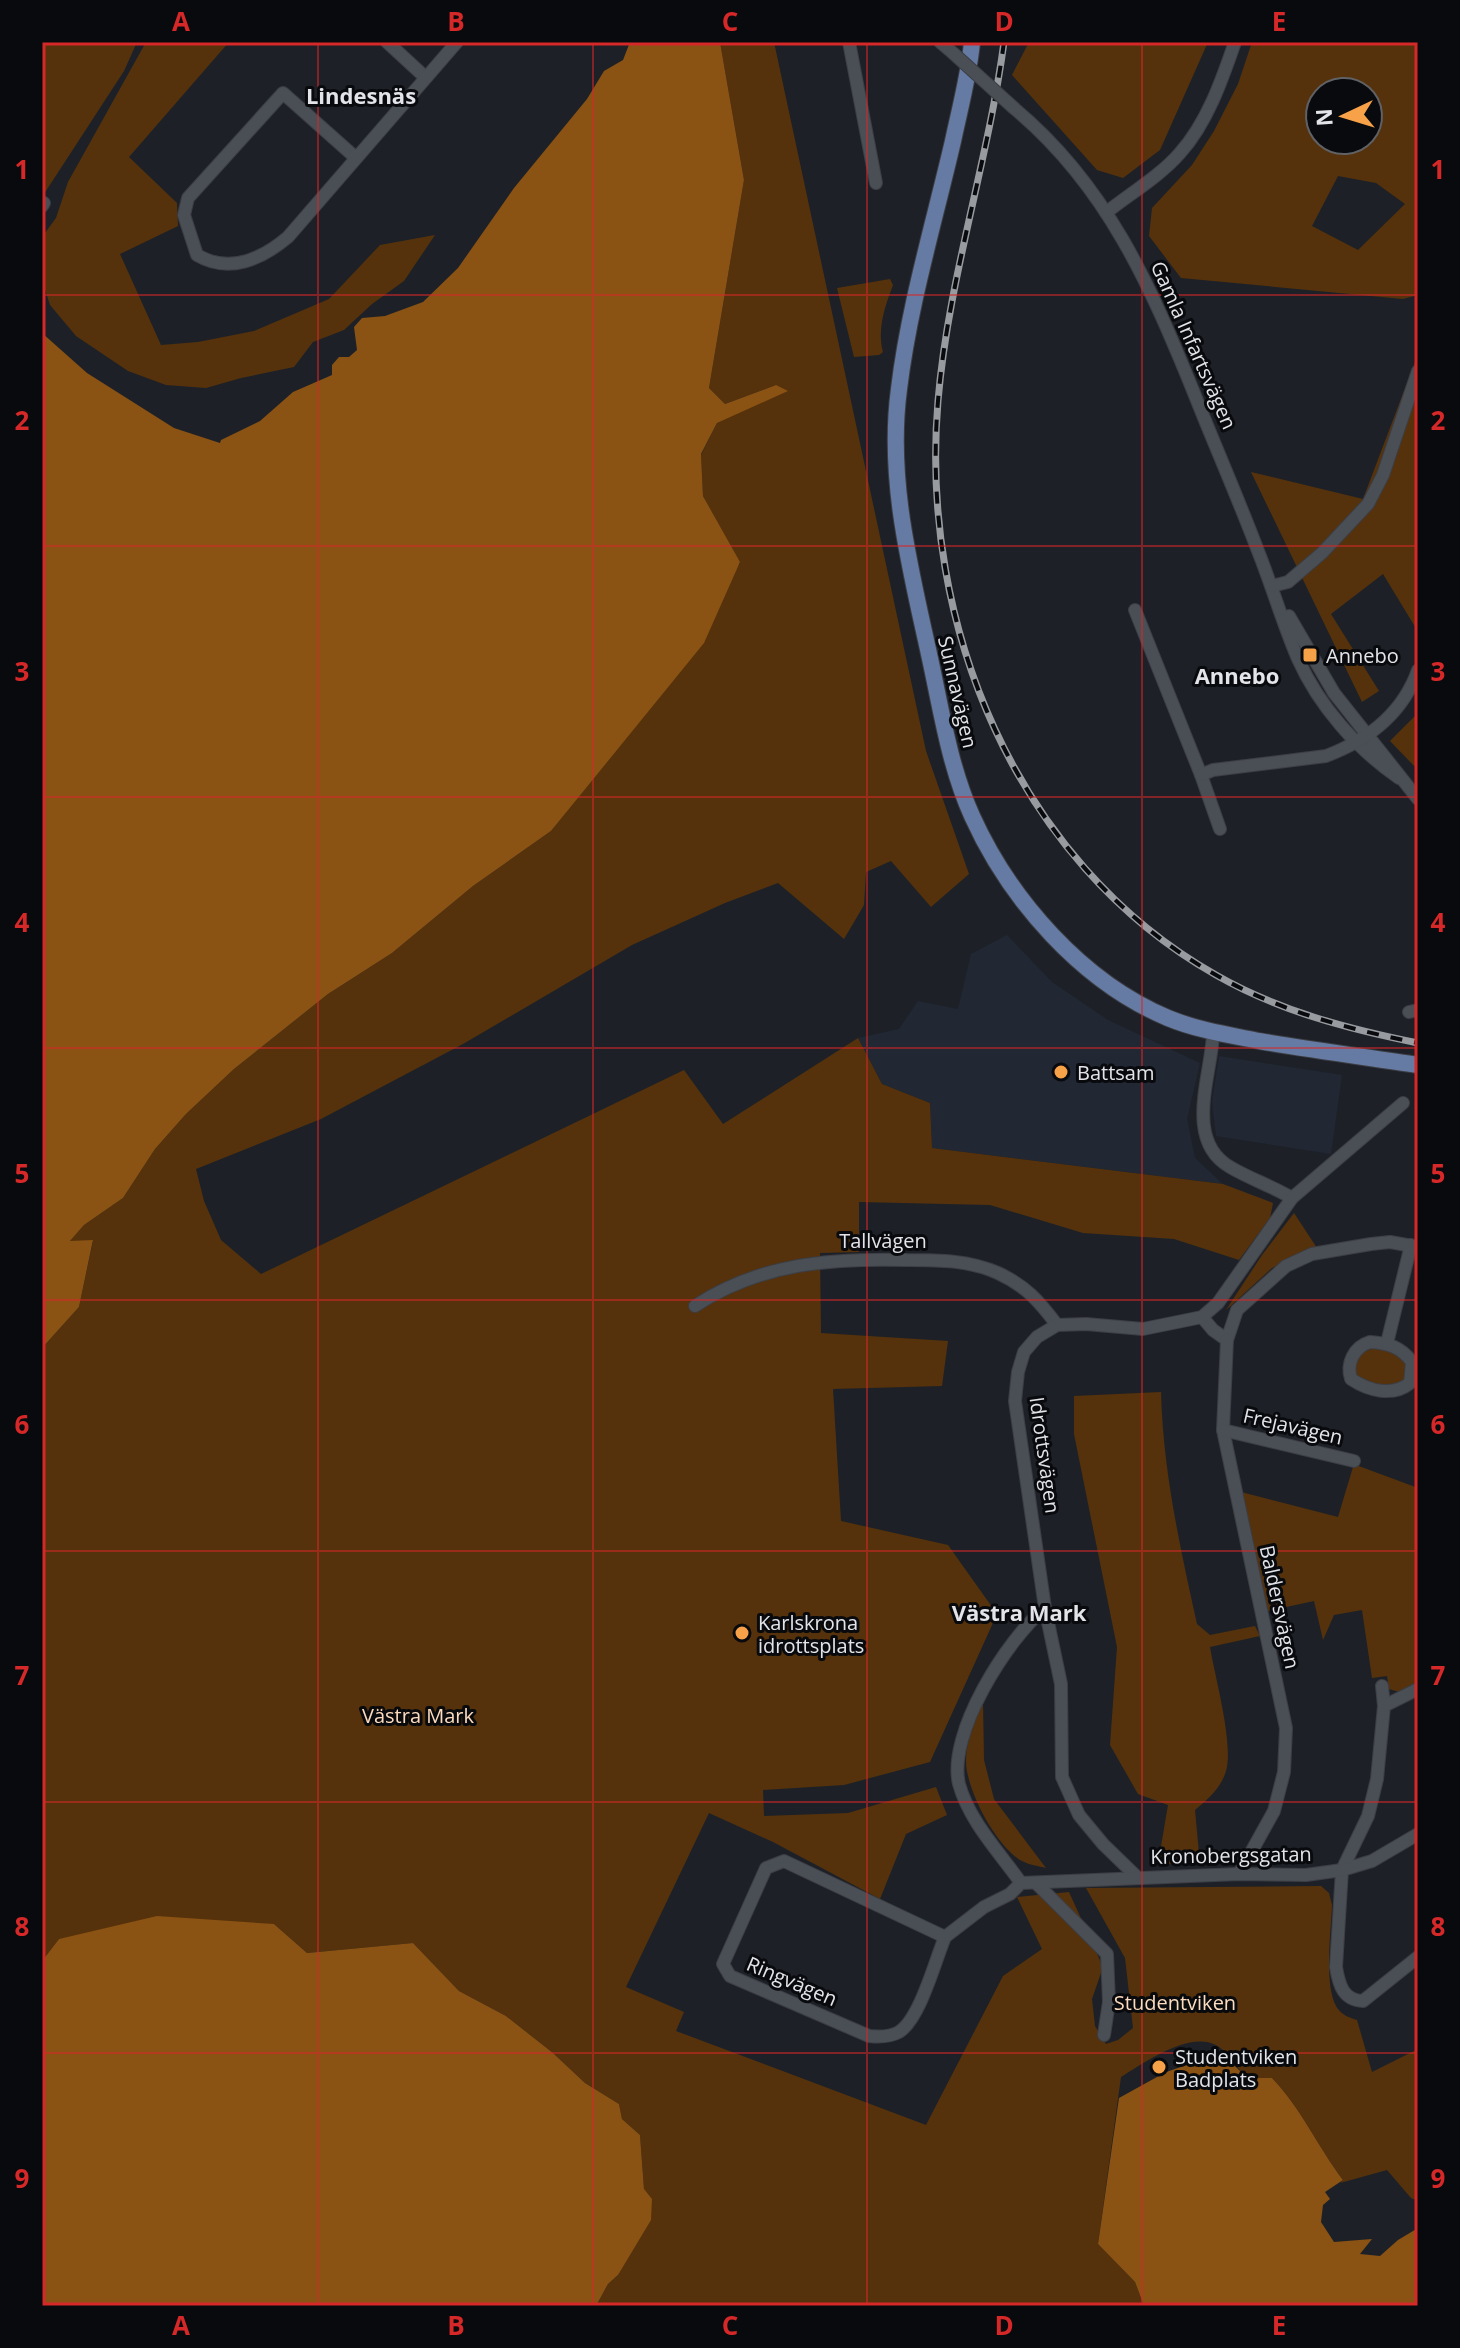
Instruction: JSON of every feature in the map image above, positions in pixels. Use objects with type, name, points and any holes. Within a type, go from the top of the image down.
[{"type":"main road","name":"Sunnavägen","points":[[972,42],[963,97],[908,336],[898,391],[896,443],[902,530],[951,749],[971,815],[1009,881],[1062,945],[1132,1000],[1170,1019],[1213,1033],[1418,1065]]},
{"type":"street","points":[[387,42],[425,77]]},
{"type":"street","points":[[356,158],[283,93],[188,198],[184,215],[197,255],[211,263],[226,265],[268,253],[288,237],[457,42]]},
{"type":"street","points":[[849,42],[876,183]]},
{"type":"street","name":"Gamla Infartsvägen","points":[[940,42],[1074,166],[1107,212],[1161,312],[1272,586],[1360,738],[1418,799]]},
{"type":"street","points":[[1107,212],[1180,153],[1200,124],[1222,79],[1235,42]]},
{"type":"street","points":[[1272,586],[1288,582],[1322,553],[1368,504],[1383,475],[1418,371]]},
{"type":"street","points":[[1135,610],[1220,829]]},
{"type":"street","points":[[1201,775],[1213,770],[1326,756],[1360,738],[1394,713],[1408,694],[1418,670]]},
{"type":"street","points":[[1213,1033],[1204,1096],[1204,1130],[1209,1145],[1217,1158],[1230,1168],[1269,1184],[1292,1198]]},
{"type":"street","points":[[1057,1325],[1143,1329],[1202,1317],[1218,1303],[1292,1198],[1403,1103]]},
{"type":"street","points":[[1202,1317],[1227,1340],[1237,1310],[1286,1266],[1312,1254],[1371,1244],[1390,1242],[1414,1246],[1387,1343]]},
{"type":"street","name":"Tallvägen","points":[[695,1306],[718,1291],[789,1267],[851,1259],[937,1260],[966,1263],[998,1273],[1034,1295],[1057,1325]]},
{"type":"street","name":"Idrottsvägen","points":[[1057,1325],[1037,1337],[1024,1352],[1015,1401],[1045,1608],[1061,1684],[1062,1777],[1079,1815],[1137,1877]]},
{"type":"street","name":"Baldersvägen","points":[[1227,1340],[1223,1430],[1286,1728],[1284,1772],[1274,1811],[1239,1874]]},
{"type":"street","points":[[1387,1343],[1406,1353],[1412,1362],[1410,1383],[1401,1390],[1391,1392],[1361,1386],[1351,1379],[1348,1370],[1361,1345],[1387,1343]]},
{"type":"street","name":"Frejavägen","points":[[1223,1430],[1354,1461]]},
{"type":"street","points":[[1021,1883],[979,1825],[959,1782],[960,1752],[971,1713],[989,1677],[1033,1617],[1045,1608]]},
{"type":"street","points":[[1382,1686],[1384,1706],[1377,1779],[1368,1816],[1342,1870],[1336,1967],[1344,1994],[1352,2000],[1363,2001],[1418,1957]]},
{"type":"street","points":[[1384,1706],[1418,1689]]},
{"type":"street","name":"Kronobergsgatan","points":[[1036,1883],[1137,1877],[1306,1875],[1342,1870],[1372,1861],[1418,1834]]},
{"type":"street","name":"Ringvägen","points":[[784,1861],[945,1937],[912,2021],[899,2032],[884,2037],[869,2036],[730,1976],[723,1964],[766,1868],[784,1861]]},
{"type":"street","points":[[945,1937],[984,1907],[1010,1894],[1021,1883],[1036,1883],[1107,1954],[1109,2002],[1104,2035]]},
{"type":"shaded area","points":[[630,42],[720,42],[744,180],[709,388],[725,404],[776,385],[788,391],[717,423],[701,454],[703,496],[740,562],[704,643],[551,831],[473,886],[392,953],[328,994],[234,1069],[186,1114],[155,1149],[123,1198],[84,1225],[70,1241],[93,1240],[79,1307],[42,1348],[42,333],[87,373],[174,428],[220,443],[260,421],[293,392],[332,375],[332,365],[339,357],[349,357],[357,350],[354,327],[362,318],[385,316],[423,302],[458,268],[514,188],[587,99],[604,71],[623,60]]},
{"type":"shaded area","points":[[1007,935],[1052,982],[1108,1020],[1200,1063],[1187,1119],[1195,1158],[1223,1184],[932,1148],[930,1103],[882,1084],[858,1038],[899,1029],[918,1001],[958,1009],[971,954]]},
{"type":"shaded area","points":[[1219,1056],[1342,1075],[1331,1154],[1216,1136],[1212,1102]]},
{"type":"shaded area","points":[[157,1916],[274,1924],[307,1953],[413,1943],[459,1991],[506,2016],[585,2083],[619,2104],[622,2119],[640,2135],[644,2189],[652,2199],[651,2220],[596,2306],[42,2306],[45,2094],[42,2089],[42,1961],[59,1939]]},
{"type":"shaded area","points":[[1211,2057],[1231,2062],[1247,2078],[1272,2078],[1301,2115],[1343,2180],[1325,2192],[1330,2199],[1323,2205],[1321,2222],[1334,2242],[1372,2239],[1360,2254],[1380,2256],[1418,2228],[1418,2306],[1144,2306],[1135,2282],[1098,2244],[1119,2098],[1166,2072]]},
{"type":"green space","points":[[42,42],[137,42],[124,71],[42,197]]},
{"type":"green space","points":[[146,42],[229,42],[129,157],[177,203],[178,226],[120,254],[161,345],[198,342],[254,331],[329,299],[380,245],[435,235],[404,281],[372,304],[344,330],[313,342],[294,367],[206,388],[166,385],[128,371],[76,336],[50,305],[42,280],[42,237],[56,218],[68,182]]},
{"type":"green space","name":"Studentviken","points":[[720,42],[774,42],[926,751],[969,874],[931,907],[891,861],[866,872],[864,905],[844,939],[778,883],[725,903],[632,945],[463,1044],[321,1119],[196,1169],[204,1201],[221,1240],[261,1274],[684,1070],[723,1124],[858,1038],[882,1084],[930,1103],[932,1148],[1223,1184],[1273,1203],[1270,1218],[1239,1260],[1174,1239],[1083,1233],[990,1205],[859,1202],[859,1252],[820,1253],[821,1333],[948,1341],[942,1386],[833,1389],[841,1521],[948,1545],[997,1614],[930,1762],[844,1785],[763,1790],[764,1816],[848,1813],[936,1787],[947,1815],[906,1834],[880,1899],[773,1842],[709,1813],[626,1987],[684,2012],[676,2031],[926,2125],[1003,1976],[1042,1949],[1017,1897],[1069,1892],[1103,1967],[1092,1999],[1095,2026],[1106,2044],[1118,2040],[1133,2028],[1125,1958],[1086,1888],[1321,1886],[1329,1893],[1332,1905],[1329,1957],[1332,1996],[1340,2012],[1357,2020],[1372,2072],[1418,2049],[1418,2201],[1411,2198],[1387,2170],[1340,2183],[1343,2180],[1292,2102],[1272,2078],[1247,2078],[1216,2045],[1193,2042],[1180,2045],[1121,2077],[1098,2244],[1135,2282],[1144,2306],[596,2306],[608,2284],[618,2275],[644,2189],[640,2135],[622,2119],[619,2104],[585,2083],[506,2016],[459,1991],[413,1943],[307,1953],[274,1924],[59,1939],[42,1961],[42,1348],[79,1307],[93,1241],[69,1242],[84,1225],[123,1198],[155,1149],[186,1114],[234,1069],[328,994],[392,953],[473,886],[551,831],[581,793],[740,563],[703,496],[701,455],[717,423],[776,385],[725,404],[709,388],[744,180]]},
{"type":"green space","points":[[1029,42],[1208,42],[1160,150],[1123,178],[1097,170],[1012,75]]},
{"type":"green space","points":[[1252,42],[1418,42],[1418,295],[1403,299],[1181,278],[1149,236],[1152,208],[1192,165],[1238,84]],"holes":[[[1338,176],[1376,183],[1405,204],[1358,250],[1312,226]]]},
{"type":"green space","points":[[890,279],[893,285],[881,326],[883,352],[854,357],[837,288]]},
{"type":"green space","points":[[1418,354],[1417,630],[1383,574],[1331,614],[1379,691],[1362,702],[1251,472],[1363,499]]},
{"type":"green space","points":[[1418,713],[1418,770],[1390,741]]},
{"type":"green space","points":[[1294,1213],[1317,1248],[1272,1268],[1226,1310],[1262,1255]]},
{"type":"green space","points":[[1376,1347],[1394,1351],[1409,1366],[1403,1384],[1392,1388],[1358,1379],[1354,1366],[1359,1354]]},
{"type":"green space","points":[[1161,1392],[1169,1480],[1197,1624],[1210,1635],[1255,1626],[1260,1636],[1210,1647],[1226,1728],[1228,1759],[1221,1783],[1195,1810],[1200,1864],[1158,1864],[1168,1805],[1138,1794],[1110,1745],[1117,1647],[1074,1434],[1074,1396]]},
{"type":"green space","points":[[1356,1465],[1418,1488],[1418,1684],[1399,1692],[1389,1689],[1387,1676],[1372,1678],[1362,1610],[1334,1615],[1323,1640],[1314,1601],[1268,1611],[1241,1492],[1338,1517]]},
{"type":"green space","points":[[983,1702],[984,1760],[994,1799],[1046,1868],[1022,1861],[1012,1854],[993,1831],[971,1787],[966,1753]]},
{"type":"railway","points":[[1004,42],[943,356],[938,401],[936,485],[945,569],[965,651],[995,729],[1035,803],[1086,869],[1146,927],[1216,975],[1264,999],[1340,1025],[1418,1043]]},
{"type":"place","name":"Annebo","points":[[1310,655]]},
{"type":"place","name":"Battsam","points":[[1061,1072]]},
{"type":"place","name":"Karlskrona idrottsplats","points":[[742,1633]]},
{"type":"place","name":"Studentviken Badplats","points":[[1159,2067]]},
{"type":"district","name":"Lindesnäs","points":[[361,95]]},
{"type":"district","name":"Annebo","points":[[1237,675]]},
{"type":"district","name":"Västra Mark","points":[[1019,1612]]}]
